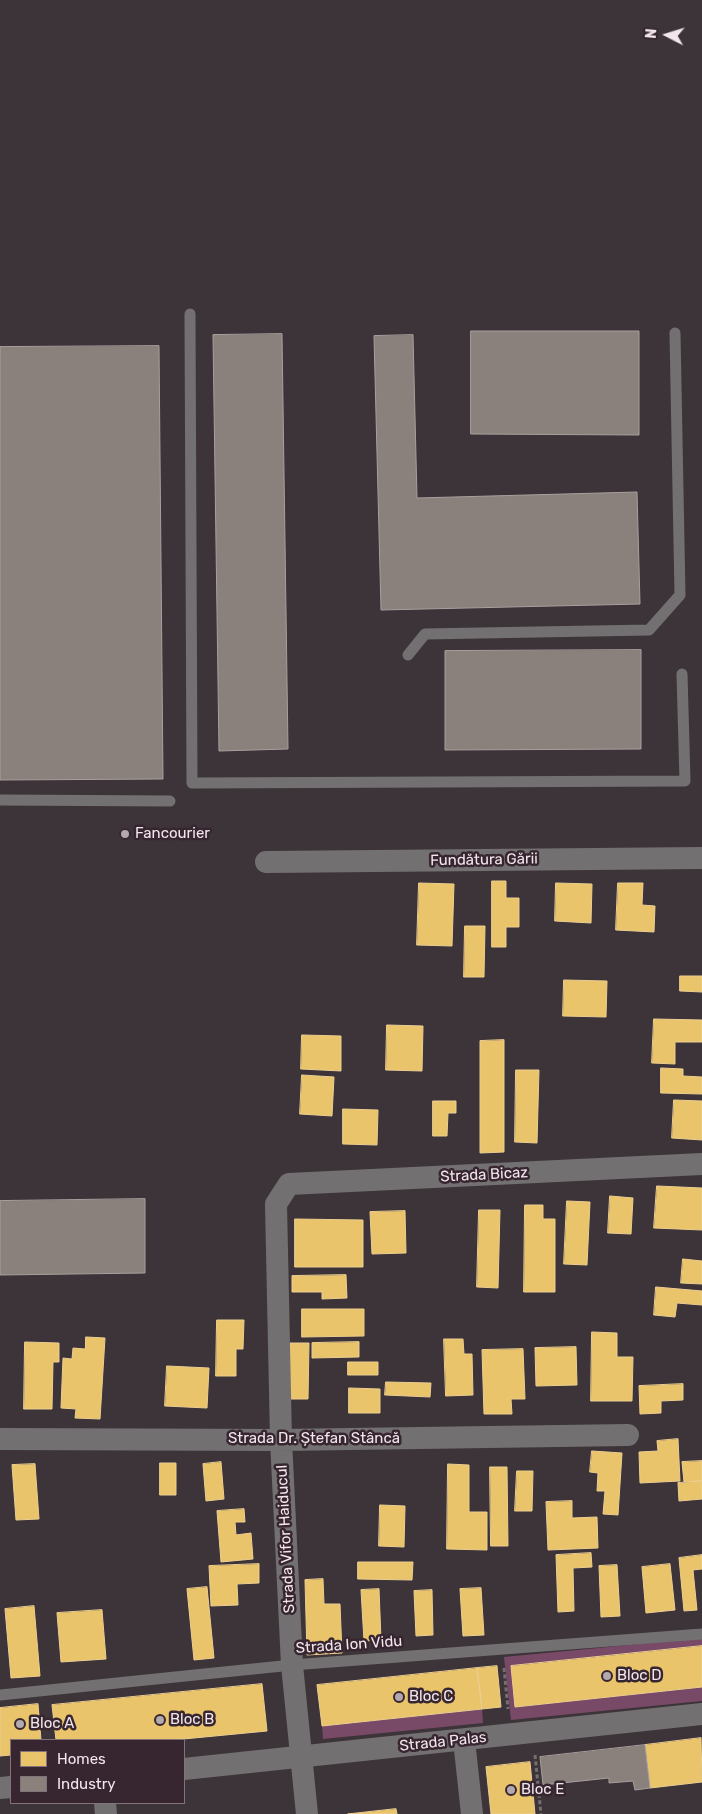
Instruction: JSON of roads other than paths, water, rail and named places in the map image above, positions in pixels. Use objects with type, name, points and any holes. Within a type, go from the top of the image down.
[{"type":"street","name":"Fundătura Gării","points":[[266,862],[702,858]]},
{"type":"street","name":"Strada Bicaz","points":[[276,1204],[289,1184],[702,1164]]},
{"type":"street","name":"Strada Vifor Haiducul","points":[[276,1204],[281,1440],[292,1664],[307,1814]]},
{"type":"street","name":"Strada Dr. Ștefan Stâncă","points":[[0,1439],[281,1440],[628,1435]]},
{"type":"street","name":"Strada Palas","points":[[185,1769],[702,1714]]},
{"type":"street","points":[[464,1740],[472,1814]]},
{"type":"lane","points":[[190,314],[192,783],[685,781],[682,674]]},
{"type":"lane","points":[[408,655],[425,634],[649,630],[680,595],[676,333]]},
{"type":"lane","points":[[0,800],[170,800]]},
{"type":"lane","name":"Strada Ion Vidu","points":[[0,1695],[292,1664],[702,1634]]},
{"type":"place","name":"Fancourier","points":[[125,834]]},
{"type":"place","name":"Bloc D","points":[[607,1676]]},
{"type":"place","name":"Bloc C","points":[[399,1697]]},
{"type":"place","name":"Bloc B","points":[[160,1720]]},
{"type":"place","name":"Bloc A","points":[[20,1724]]},
{"type":"place","name":"Bloc E","points":[[511,1790]]}]
